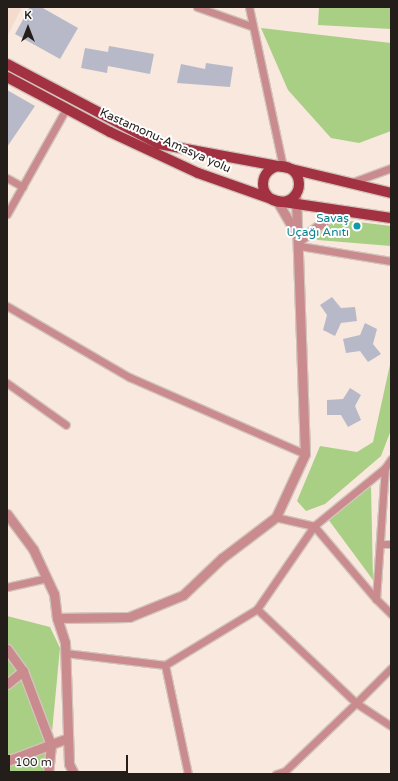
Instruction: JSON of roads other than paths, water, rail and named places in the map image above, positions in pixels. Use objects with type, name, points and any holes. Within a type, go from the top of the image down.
[{"type":"main road","name":"Kastamonu-Amasya yolu","points":[[7,64],[159,144],[283,167],[348,184],[391,193]]},
{"type":"main road","name":"Kastamonu-Amasya yolu","points":[[7,77],[66,109],[198,173],[276,201],[337,212],[391,218]]},
{"type":"main road","points":[[283,167],[297,176],[296,193],[288,201],[276,201],[264,190],[265,178],[272,169],[283,167]]},
{"type":"street","points":[[197,7],[251,26]]},
{"type":"street","points":[[249,7],[251,26],[283,167]]},
{"type":"street","points":[[7,214],[66,109]]},
{"type":"street","points":[[348,184],[391,168]]},
{"type":"street","points":[[7,178],[23,187]]},
{"type":"street","points":[[57,618],[129,617],[183,595],[222,558],[276,517],[305,454],[300,243],[296,193]]},
{"type":"street","points":[[276,201],[300,243],[391,261]]},
{"type":"street","points":[[300,243],[337,212]]},
{"type":"street","points":[[7,306],[129,377],[305,454]]},
{"type":"street","points":[[7,383],[66,425]]},
{"type":"street","points":[[66,653],[165,665],[257,609],[314,526],[385,468],[391,459]]},
{"type":"street","points":[[376,599],[385,468]]},
{"type":"street","points":[[7,514],[33,549],[54,594],[57,618],[65,642],[68,738],[74,774]]},
{"type":"street","points":[[276,517],[314,526],[376,599],[391,614]]},
{"type":"street","points":[[380,544],[391,544]]},
{"type":"street","points":[[7,587],[47,578]]},
{"type":"street","points":[[257,609],[356,703],[391,726]]},
{"type":"street","points":[[7,649],[23,671],[51,745],[48,774]]},
{"type":"street","points":[[165,665],[188,774]]},
{"type":"street","points":[[276,774],[285,771],[391,668]]},
{"type":"street","points":[[7,684],[23,671]]},
{"type":"street","points":[[7,761],[68,738]]},
{"type":"place","name":"Savaş Uçağı Anıtı","points":[[357,226]]}]
